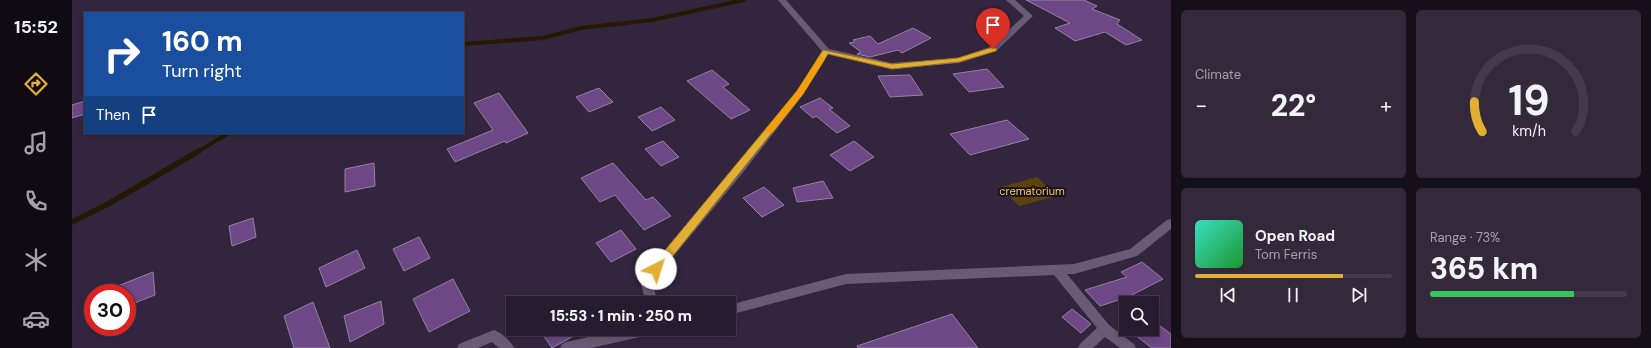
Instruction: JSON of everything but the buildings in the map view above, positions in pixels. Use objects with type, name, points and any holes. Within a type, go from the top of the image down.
[{"type":"street","points":[[782,0],[826,51],[892,66],[959,60],[993,49],[1029,16],[1010,0]]},
{"type":"street","points":[[650,296],[646,281],[737,172],[800,93],[826,51]]},
{"type":"street","points":[[736,308],[846,279],[1074,269],[1133,252],[1171,223]]},
{"type":"street","points":[[1057,270],[1106,329],[1130,348]]},
{"type":"street","points":[[1084,348],[1106,329]]},
{"type":"street","points":[[463,348],[494,336],[508,348]]},
{"type":"street","points":[[566,348],[618,336]]},
{"type":"green space","name":"crematorium","points":[[1037,177],[1057,196],[1019,206],[1001,187]]},
{"type":"waterway","points":[[464,44],[543,38],[581,28],[652,20],[744,0]]},
{"type":"waterway","points":[[197,152],[227,134]]},
{"type":"waterway","points":[[72,222],[108,204],[199,151]]},
{"type":"slow traffic","points":[[769,131],[800,93],[821,59]]},
{"type":"route","points":[[656,269],[737,172],[800,93],[826,51],[892,66],[959,60],[993,49]]}]
